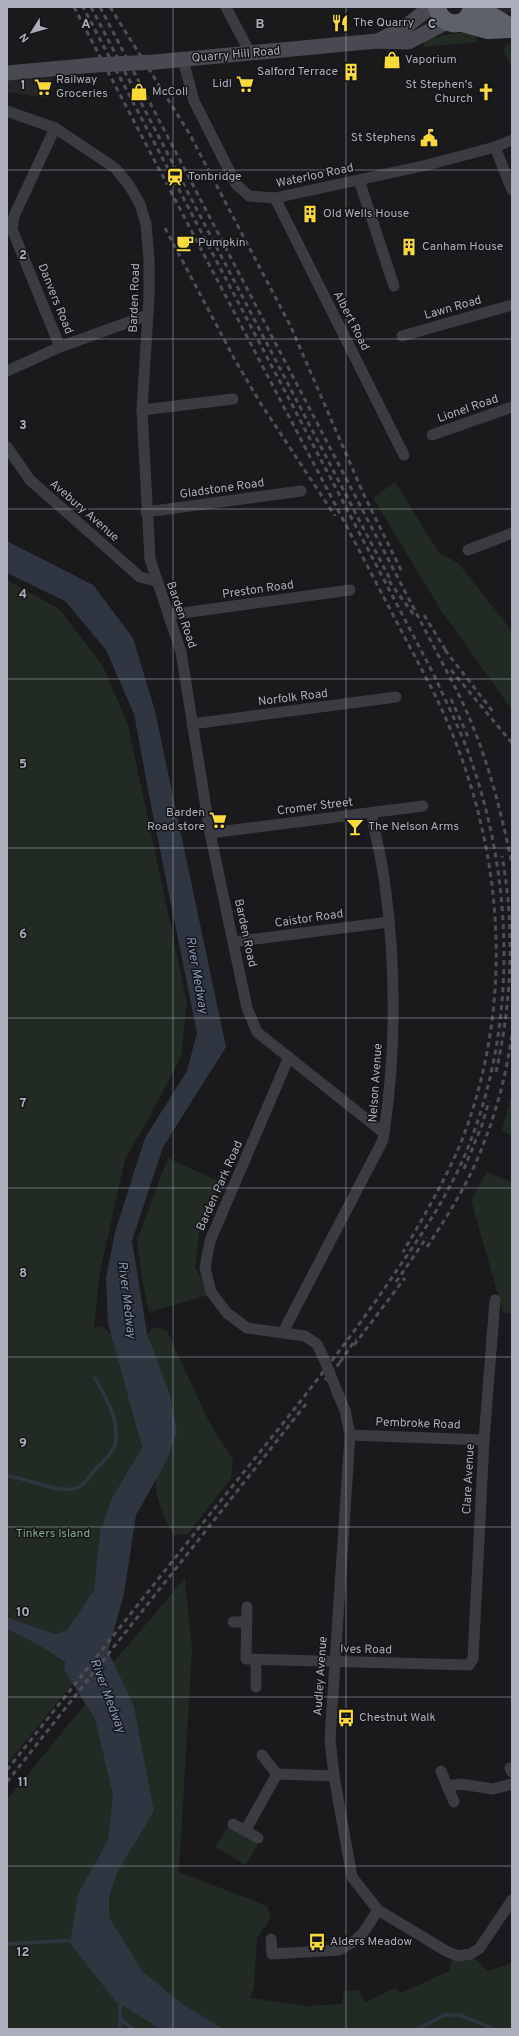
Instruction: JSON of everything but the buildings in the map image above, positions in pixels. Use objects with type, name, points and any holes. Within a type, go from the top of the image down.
[{"type":"highway","points":[[437,7],[439,14],[454,22],[488,30],[512,28]]},
{"type":"highway","points":[[454,22],[471,14],[473,7]]},
{"type":"highway","points":[[478,7],[512,28]]},
{"type":"main road","name":"Quarry Hill Road","points":[[377,41],[405,27],[431,7]]},
{"type":"main road","name":"Quarry Hill Road","points":[[7,73],[95,65],[183,60],[377,41],[408,42],[454,22]]},
{"type":"street","points":[[226,7],[250,53]]},
{"type":"street","name":"Waterloo Road","points":[[183,60],[194,101],[236,184],[243,193],[249,196],[275,198],[427,165],[495,147],[512,140]]},
{"type":"street","name":"Barden Road","points":[[7,111],[55,128],[115,168],[130,185],[140,204],[146,224],[150,258],[142,410],[146,512],[150,559],[156,581],[181,652],[210,833],[247,1008],[257,1032],[384,1133]]},
{"type":"street","name":"Danvers Road","points":[[55,128],[14,216],[12,229],[60,347]]},
{"type":"street","points":[[495,147],[512,190]]},
{"type":"street","points":[[359,180],[394,286]]},
{"type":"street","name":"Albert Road","points":[[275,198],[404,455]]},
{"type":"street","name":"Lawn Road","points":[[402,336],[512,304]]},
{"type":"street","points":[[7,371],[60,347],[148,315]]},
{"type":"street","points":[[142,410],[233,399]]},
{"type":"street","name":"Lionel Road","points":[[432,435],[512,407]]},
{"type":"street","name":"Avebury Avenue","points":[[7,447],[30,480],[140,577],[156,581]]},
{"type":"street","name":"Gladstone Road","points":[[146,512],[301,491]]},
{"type":"street","points":[[468,550],[512,533]]},
{"type":"street","name":"Preston Road","points":[[168,614],[350,590]]},
{"type":"street","name":"Norfolk Road","points":[[192,724],[396,697]]},
{"type":"street","name":"Cromer Street","points":[[210,833],[423,806]]},
{"type":"street","name":"Nelson Avenue","points":[[283,1332],[383,1140],[391,1074],[393,1000],[389,922],[385,884],[371,813]]},
{"type":"street","name":"Caistor Road","points":[[234,942],[389,922]]},
{"type":"street","name":"Barden Park Road","points":[[283,1332],[247,1328],[227,1313],[211,1292],[205,1268],[210,1241],[288,1057]]},
{"type":"street","name":"Clare Avenue","points":[[473,1659],[484,1440],[495,1300]]},
{"type":"street","name":"Audley Avenue","points":[[283,1332],[306,1336],[317,1344],[345,1410],[350,1435],[330,1739],[334,1776],[352,1877],[378,1910],[446,1951],[458,1956],[470,1954],[479,1949],[512,1900]]},
{"type":"street","name":"Pembroke Road","points":[[350,1435],[484,1440]]},
{"type":"street","points":[[247,1607],[251,1659],[256,1687]]},
{"type":"street","points":[[233,1622],[247,1622]]},
{"type":"street","name":"Ives Road","points":[[251,1659],[469,1665],[473,1659]]},
{"type":"street","points":[[262,1755],[277,1774],[334,1776]]},
{"type":"street","points":[[441,1771],[454,1802]]},
{"type":"street","points":[[245,1831],[277,1774]]},
{"type":"street","points":[[447,1786],[461,1784],[493,1789],[512,1784]]},
{"type":"street","points":[[233,1824],[258,1838]]},
{"type":"street","points":[[271,1939],[272,1954],[339,1950],[353,1942],[363,1933],[378,1910]]},
{"type":"shaded area","points":[[498,7],[512,7],[512,12],[502,14]]},
{"type":"shaded area","points":[[54,78],[48,98],[7,92],[7,80]]},
{"type":"green space","points":[[461,33],[476,35],[478,42],[423,47],[424,41],[429,39]]},
{"type":"green space","points":[[512,43],[512,67],[503,51],[506,44]]},
{"type":"green space","points":[[395,482],[439,553],[458,563],[512,631],[512,710],[441,610],[373,498]]},
{"type":"green space","name":"Tinkers Island","points":[[7,580],[59,609],[103,666],[128,725],[187,1003],[181,1057],[144,1127],[125,1159],[100,1271],[94,1329],[102,1326],[111,1335],[142,1446],[112,1498],[100,1531],[94,1590],[67,1630],[55,1634],[7,1617]]},
{"type":"green space","points":[[512,1092],[512,1137],[502,1130]]},
{"type":"green space","points":[[168,1158],[222,1183],[200,1226],[195,1266],[208,1295],[149,1312],[142,1278],[137,1240]]},
{"type":"green space","points":[[487,1172],[512,1182],[512,1315],[503,1312],[471,1200]]},
{"type":"green space","points":[[154,1327],[167,1331],[208,1420],[233,1460],[231,1478],[188,1534],[173,1535],[161,1508],[157,1493],[157,1479],[166,1462],[147,1334]]},
{"type":"green space","points":[[185,1578],[192,1649],[179,1872],[267,1906],[271,1918],[257,1938],[254,1988],[250,1998],[304,2006],[342,2004],[344,1991],[359,1990],[365,2002],[395,1988],[401,1993],[449,1971],[453,1954],[470,1954],[488,1971],[512,1963],[512,2029],[223,2029],[181,2003],[143,1972],[109,1917],[109,1897],[118,1871],[154,1811],[134,1706],[113,1663]]},
{"type":"green space","points":[[7,1629],[37,1644],[65,1662],[64,1670],[73,1683],[7,1764]]},
{"type":"green space","points":[[86,1703],[95,1719],[113,1796],[108,1840],[81,1889],[70,1943],[114,2000],[166,2029],[7,2029],[7,1800]]},
{"type":"green space","points":[[228,1827],[258,1844],[246,1865],[215,1847]]},
{"type":"water","name":"River Medway","points":[[7,541],[93,585],[133,638],[155,711],[226,1047],[163,1147],[132,1241],[147,1334],[170,1395],[177,1432],[166,1462],[136,1515],[124,1594],[108,1651],[134,1706],[154,1811],[118,1871],[109,1897],[109,1917],[143,1972],[181,2003],[223,2029],[160,2029],[114,2000],[70,1943],[78,1894],[108,1840],[113,1796],[95,1719],[64,1670],[65,1662],[37,1644],[7,1629],[7,1617],[55,1634],[67,1630],[94,1590],[100,1531],[112,1498],[142,1447],[108,1324],[106,1278],[115,1232],[145,1138],[187,1071],[197,1033],[134,714],[106,650],[65,601],[7,573]]},
{"type":"waterway","points":[[7,1476],[57,1489],[73,1489],[82,1485],[88,1480],[114,1448],[116,1439],[113,1415],[107,1399],[95,1378]]},
{"type":"waterway","points":[[7,1944],[75,1940]]},
{"type":"waterway","points":[[120,2000],[120,2029]]},
{"type":"waterway","points":[[418,2029],[444,2015],[460,2015],[494,2029]]},
{"type":"waterway","points":[[120,2019],[133,2029]]},
{"type":"railway","points":[[74,7],[433,691],[457,745],[475,801],[488,858],[495,915],[496,973],[491,1031],[479,1089],[460,1145],[426,1213],[403,1252]]},
{"type":"railway","points":[[7,1770],[315,1383],[368,1312],[433,1216],[460,1166],[479,1118],[492,1068],[500,1017],[504,966],[503,914],[497,862],[486,812],[472,763],[459,730],[434,675],[83,7]]},
{"type":"railway","points":[[91,7],[390,579]]},
{"type":"railway","points":[[100,7],[458,693],[468,714],[491,777],[512,865]]},
{"type":"railway","points":[[110,7],[189,133],[291,327],[363,493],[402,572]]},
{"type":"railway","points":[[165,228],[235,360],[261,404],[335,516]]},
{"type":"railway","points":[[389,581],[414,615]]},
{"type":"railway","points":[[424,615],[448,654]]},
{"type":"railway","points":[[445,650],[494,713]]},
{"type":"railway","points":[[451,670],[512,743]]},
{"type":"railway","points":[[451,699],[469,739]]},
{"type":"railway","points":[[496,1072],[506,1019],[510,964],[509,910],[502,856]]},
{"type":"railway","points":[[427,1247],[449,1212],[477,1161],[491,1125],[502,1087],[510,1050],[512,1032]]},
{"type":"railway","points":[[464,1169],[482,1125],[489,1101]]},
{"type":"railway","points":[[396,1282],[427,1237]]},
{"type":"railway","points":[[354,1345],[405,1278]]},
{"type":"railway","points":[[340,1362],[356,1339]]},
{"type":"railway","points":[[325,1380],[343,1359]]},
{"type":"railway","points":[[7,1782],[306,1404]]},
{"type":"place","name":"The Quarry","points":[[340,23]]},
{"type":"place","name":"Vaporium","points":[[392,60]]},
{"type":"place","name":"Salford Terrace","points":[[351,72]]},
{"type":"place","name":"Lidl","points":[[245,84]]},
{"type":"place","name":"Railway Groceries","points":[[43,87]]},
{"type":"place","name":"McColl","points":[[139,92]]},
{"type":"place","name":"St Stephen's Church","points":[[486,92]]},
{"type":"place","name":"St Stephens","points":[[429,138]]},
{"type":"place","name":"Tonbridge","points":[[175,177]]},
{"type":"place","name":"Old Wells House","points":[[310,214]]},
{"type":"place","name":"Pumpkin","points":[[185,243]]},
{"type":"place","name":"Canham House","points":[[409,247]]},
{"type":"place","name":"Barden Road store","points":[[218,820]]},
{"type":"place","name":"The Nelson Arms","points":[[355,827]]},
{"type":"place","name":"Chestnut Walk","points":[[346,1718]]},
{"type":"place","name":"Alders Meadow","points":[[317,1942]]}]
